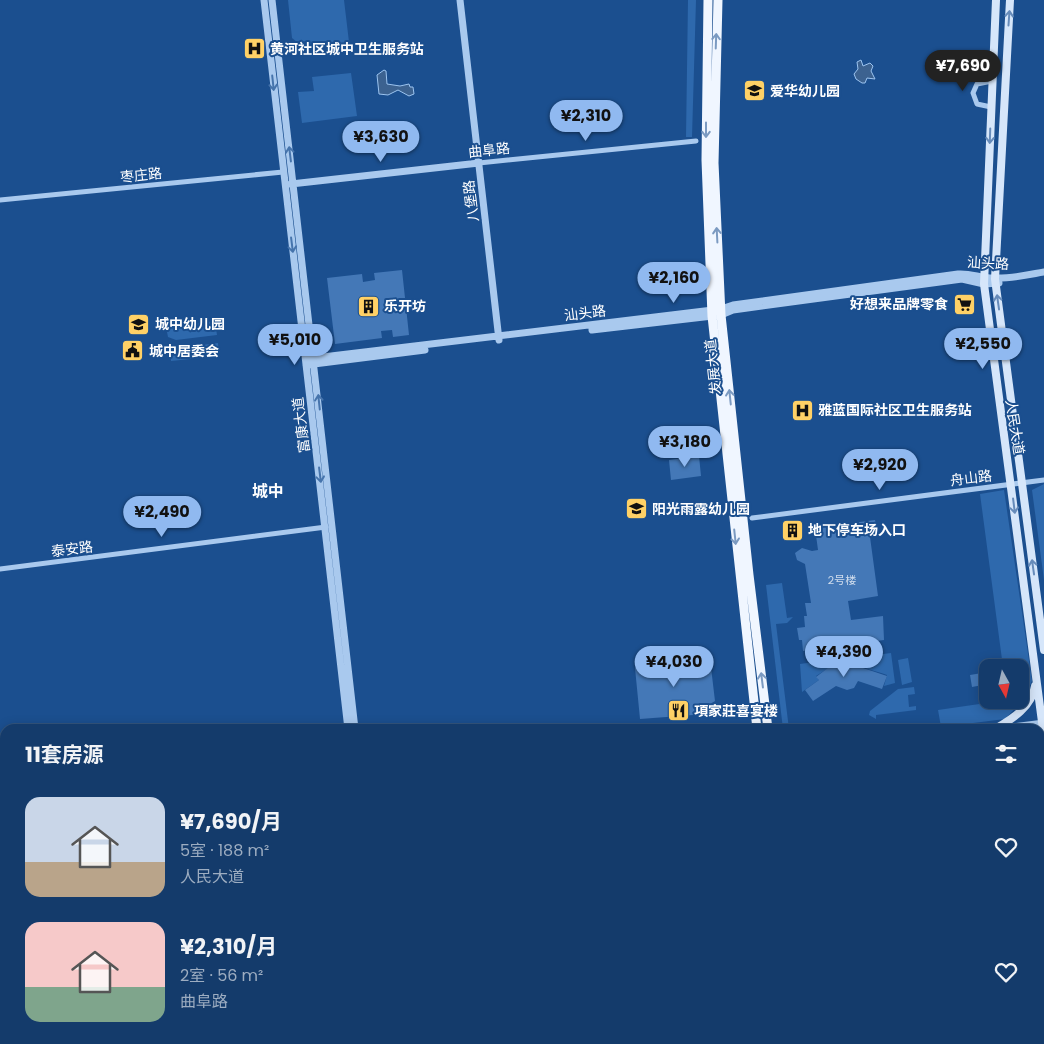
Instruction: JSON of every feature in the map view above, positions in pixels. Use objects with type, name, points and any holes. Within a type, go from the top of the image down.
[{"type":"main road","name":"发展大道","points":[[708,0],[706,160],[716,313],[757,724]]},
{"type":"main road","name":"发展大道","points":[[718,0],[714,163],[716,313],[767,724]]},
{"type":"main road","name":"人民大道","points":[[996,0],[984,281],[1043,723]]},
{"type":"main road","name":"人民大道","points":[[1010,0],[995,281],[1044,650]]},
{"type":"main road","points":[[994,39],[1007,39]]},
{"type":"main road","points":[[1004,724],[1026,706],[1034,692],[1036,677]]},
{"type":"street","name":"富康大道","points":[[264,0],[347,724]]},
{"type":"street","name":"富康大道","points":[[272,0],[354,724]]},
{"type":"street","name":"八堡路","points":[[460,0],[499,338]]},
{"type":"street","points":[[991,107],[977,104],[973,93],[977,84],[992,81]]},
{"type":"street","name":"曲阜路","points":[[285,184],[696,141]]},
{"type":"street","name":"枣庄路","points":[[0,200],[284,172]]},
{"type":"street","name":"汕头路","points":[[995,281],[1044,272]]},
{"type":"street","name":"汕头路","points":[[306,362],[716,313],[962,279],[995,281],[1044,276]]},
{"type":"street","name":"舟山路","points":[[752,518],[1044,480]]},
{"type":"street","name":"泰安路","points":[[0,569],[326,527]]},
{"type":"shaded area","points":[[288,0],[344,0],[349,42],[309,47],[308,41],[297,42],[292,38]]},
{"type":"shaded area","points":[[688,0],[696,0],[692,137],[686,137]]},
{"type":"shaded area","points":[[861,60],[863,66],[870,63],[873,66],[871,71],[875,79],[867,78],[865,83],[862,83],[856,79],[854,74],[858,69],[857,62]]},
{"type":"shaded area","points":[[384,70],[386,71],[387,84],[400,86],[409,84],[410,87],[413,87],[414,94],[409,96],[398,90],[388,95],[379,94],[377,75]]},
{"type":"shaded area","points":[[351,73],[357,116],[302,123],[298,92],[314,91],[312,77]]},
{"type":"shaded area","points":[[215,321],[217,335],[176,340],[168,337],[166,327]]},
{"type":"shaded area","points":[[218,343],[219,356],[171,361],[170,350],[172,349]]},
{"type":"shaded area","points":[[1044,484],[1044,580],[1032,490]]},
{"type":"shaded area","points":[[1004,490],[1029,659],[1002,659],[980,494]]},
{"type":"shaded area","points":[[782,583],[787,618],[793,617],[787,623],[776,624],[788,724],[782,724],[766,585]]},
{"type":"shaded area","points":[[891,653],[895,683],[884,686],[887,675],[862,667],[852,658]]},
{"type":"shaded area","points":[[908,658],[912,682],[902,685],[898,660]]},
{"type":"shaded area","points":[[835,659],[835,664],[816,676],[819,680],[802,692],[800,664]]},
{"type":"shaded area","points":[[1029,661],[1032,681],[1029,687]]},
{"type":"shaded area","points":[[914,687],[915,694],[908,695],[909,707],[916,706],[916,710],[876,715],[876,719],[869,715],[870,711],[898,689]]},
{"type":"shaded area","points":[[979,704],[979,709],[1014,709],[1005,719],[965,724],[940,724],[938,710]]},
{"type":"building","name":"乐开坊","points":[[402,270],[409,335],[393,337],[392,330],[381,331],[382,338],[335,344],[327,278],[362,274],[363,282],[375,280],[374,273]]},
{"type":"building","points":[[699,456],[701,476],[671,480],[669,460]]},
{"type":"building","points":[[875,520],[878,536],[870,537],[878,596],[848,601],[851,620],[883,616],[884,640],[803,651],[802,640],[799,640],[797,628],[805,627],[804,616],[807,616],[805,603],[811,603],[805,564],[797,560],[795,553],[802,548],[812,551],[818,550],[815,528]]},
{"type":"building","points":[[851,658],[851,664],[887,676],[882,689],[858,681],[854,688],[847,690],[836,686],[813,701],[805,690],[819,680],[816,677],[837,661],[837,659]]},
{"type":"building","points":[[710,659],[715,701],[693,715],[640,719],[635,668],[641,664]]},
{"type":"building","points":[[979,674],[979,686],[972,687],[970,675]]},
{"type":"place","name":"黄河社区城中卫生服务站","points":[[254,49]]},
{"type":"place","name":"爱华幼儿园","points":[[754,91]]},
{"type":"place","name":"好想来品牌零食","points":[[964,304]]},
{"type":"place","name":"乐开坊","points":[[368,306]]},
{"type":"place","name":"城中幼儿园","points":[[139,324]]},
{"type":"place","name":"城中居委会","points":[[133,351]]},
{"type":"place","name":"雅蓝国际社区卫生服务站","points":[[802,410]]},
{"type":"place","name":"阳光雨露幼儿园","points":[[636,509]]},
{"type":"place","name":"地下停车场入口","points":[[792,530]]},
{"type":"place","name":"項家莊喜宴楼","points":[[678,711]]},
{"type":"district","name":"城中","points":[[268,491]]}]
